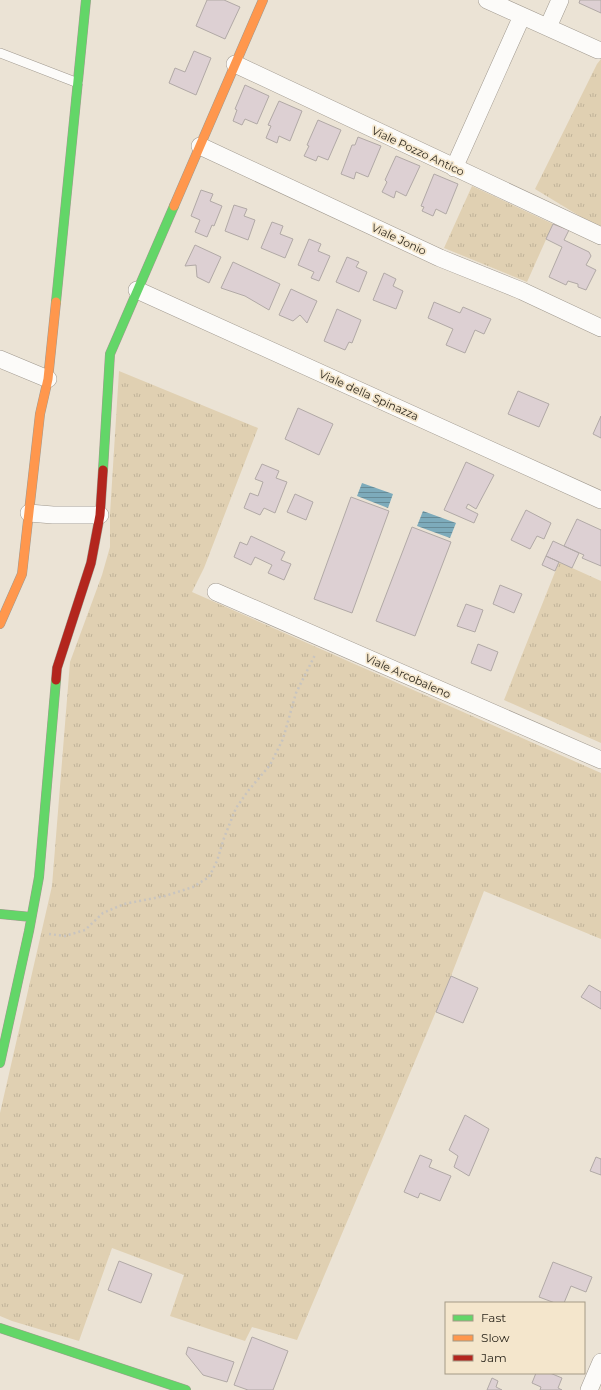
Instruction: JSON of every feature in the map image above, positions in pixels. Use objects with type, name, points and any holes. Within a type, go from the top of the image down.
[{"type":"street","points":[[0,624],[22,574],[40,414],[48,379],[86,0]]},
{"type":"street","points":[[0,1063],[32,917],[39,877],[58,668],[91,563],[100,515],[110,354],[263,0]]},
{"type":"street","points":[[487,0],[598,50]]},
{"type":"street","points":[[548,27],[560,0]]},
{"type":"street","points":[[454,168],[522,16]]},
{"type":"street","name":"Viale Pozzo Antico","points":[[235,64],[601,236]]},
{"type":"street","name":"Viale Jonio","points":[[200,146],[440,258],[522,291],[601,328]]},
{"type":"street","name":"Viale della Spinazza","points":[[137,290],[601,500]]},
{"type":"street","points":[[0,358],[48,379]]},
{"type":"street","points":[[30,513],[53,515],[100,515]]},
{"type":"street","name":"Viale Arcobaleno","points":[[216,592],[601,760]]},
{"type":"street","points":[[0,914],[32,917]]},
{"type":"street","points":[[0,1328],[186,1390]]},
{"type":"street","points":[[589,1390],[601,1362]]},
{"type":"lane","points":[[0,52],[78,83]]},
{"type":"path","points":[[29,930],[65,936],[85,930],[103,913],[124,904],[165,896],[193,887],[208,877],[216,861],[236,808],[270,765],[283,739],[296,693],[323,638]]},
{"type":"green space","points":[[601,59],[601,229],[535,189],[597,64]]},
{"type":"green space","points":[[472,186],[553,224],[527,282],[444,248]]},
{"type":"green space","points":[[119,371],[258,428],[204,568],[192,592],[601,773],[601,939],[484,891],[451,976],[297,1340],[252,1327],[245,1341],[170,1316],[184,1275],[112,1248],[79,1341],[0,1316],[0,1113],[52,886],[70,662],[102,575],[110,547],[110,514]]},
{"type":"green space","points":[[559,562],[601,581],[601,743],[504,700]]},
{"type":"water","points":[[362,483],[393,494],[388,508],[357,496]]},
{"type":"water","points":[[423,511],[456,523],[450,538],[417,526]]},
{"type":"building","points":[[207,0],[224,0],[240,7],[225,39],[196,26]]},
{"type":"building","points":[[580,0],[601,0],[601,13],[579,3]]},
{"type":"building","points":[[194,51],[211,58],[196,95],[169,83],[175,68],[185,72]]},
{"type":"building","points":[[245,85],[269,96],[257,124],[245,119],[242,125],[233,121],[237,110],[235,109]]},
{"type":"building","points":[[279,101],[302,111],[290,141],[279,136],[277,143],[266,138],[271,126],[268,125]]},
{"type":"building","points":[[318,120],[341,130],[328,160],[318,156],[316,161],[304,156]]},
{"type":"building","points":[[358,137],[381,146],[368,177],[356,172],[354,179],[341,174],[352,145],[355,145]]},
{"type":"building","points":[[396,156],[420,166],[406,196],[396,191],[394,198],[382,192],[387,182],[385,180]]},
{"type":"building","points":[[434,174],[458,184],[446,214],[436,209],[433,216],[422,211],[424,207],[421,206]]},
{"type":"building","points":[[201,190],[213,194],[210,201],[222,206],[214,226],[212,225],[207,237],[195,232],[200,220],[191,216]]},
{"type":"building","points":[[234,205],[247,209],[244,216],[255,220],[248,240],[225,231]]},
{"type":"building","points":[[272,222],[283,226],[280,234],[293,239],[285,258],[261,248]]},
{"type":"building","points":[[553,224],[569,230],[564,240],[589,252],[591,256],[586,265],[596,270],[586,290],[578,287],[578,284],[568,281],[566,285],[549,277],[562,247],[546,239]]},
{"type":"building","points":[[309,239],[321,244],[318,251],[330,256],[319,281],[311,278],[314,272],[298,265]]},
{"type":"building","points":[[195,245],[221,257],[209,283],[197,277],[196,265],[185,266]]},
{"type":"building","points":[[347,257],[359,262],[356,267],[367,272],[359,292],[336,282]]},
{"type":"building","points":[[233,262],[280,284],[269,310],[245,296],[221,288]]},
{"type":"building","points":[[384,273],[396,279],[393,286],[403,291],[396,309],[373,300]]},
{"type":"building","points":[[291,289],[317,301],[307,323],[300,315],[293,321],[279,315]]},
{"type":"building","points":[[434,302],[460,313],[463,307],[491,319],[484,334],[475,330],[465,353],[446,345],[453,329],[428,318]]},
{"type":"building","points":[[337,309],[361,320],[352,343],[349,342],[345,350],[324,341]]},
{"type":"building","points":[[518,391],[549,404],[539,427],[508,414]]},
{"type":"building","points":[[298,408],[333,424],[319,455],[285,439]]},
{"type":"building","points":[[601,416],[601,438],[593,434]]},
{"type":"building","points":[[466,462],[494,475],[476,509],[468,504],[466,508],[478,514],[474,523],[444,510]]},
{"type":"building","points":[[262,464],[279,471],[276,478],[287,482],[275,513],[264,508],[260,515],[244,508],[250,493],[258,496],[263,482],[255,479]]},
{"type":"building","points":[[295,494],[313,502],[306,520],[287,512]]},
{"type":"building","points":[[351,497],[389,511],[352,613],[314,599]]},
{"type":"building","points":[[526,510],[551,523],[544,539],[537,536],[530,549],[511,540]]},
{"type":"building","points":[[577,519],[601,530],[601,566],[582,558],[584,555],[564,546]]},
{"type":"building","points":[[412,527],[451,542],[415,636],[376,621]]},
{"type":"building","points":[[251,536],[285,552],[281,560],[291,564],[284,580],[268,573],[272,565],[255,557],[251,565],[234,557],[240,542],[247,545]]},
{"type":"building","points":[[553,541],[579,553],[572,568],[546,556]]},
{"type":"building","points":[[546,556],[559,562],[555,571],[542,565]]},
{"type":"building","points":[[500,585],[522,594],[514,613],[493,604]]},
{"type":"building","points":[[466,604],[483,610],[475,632],[457,626]]},
{"type":"building","points":[[478,644],[498,652],[491,671],[471,663]]},
{"type":"building","points":[[451,976],[478,988],[463,1023],[436,1012]]},
{"type":"building","points":[[589,985],[601,992],[601,1009],[581,997]]},
{"type":"building","points":[[465,1115],[489,1129],[469,1176],[454,1167],[458,1156],[449,1150]]},
{"type":"building","points":[[420,1155],[432,1160],[429,1167],[451,1176],[440,1201],[420,1193],[418,1198],[404,1192]]},
{"type":"building","points":[[596,1157],[601,1159],[601,1175],[590,1171]]},
{"type":"building","points":[[119,1261],[152,1274],[141,1303],[108,1290]]},
{"type":"building","points":[[553,1262],[592,1277],[586,1292],[571,1286],[564,1302],[552,1302],[539,1297]]},
{"type":"building","points":[[252,1337],[288,1351],[273,1390],[248,1390],[234,1385]]},
{"type":"building","points":[[188,1347],[234,1362],[227,1382],[203,1375],[186,1354]]},
{"type":"building","points":[[536,1374],[552,1374],[562,1378],[558,1388],[562,1390],[540,1390],[541,1387],[532,1383]]},
{"type":"building","points":[[492,1378],[498,1381],[496,1387],[502,1390],[487,1390]]},
{"type":"traffic: fast","points":[[56,302],[86,0]]},
{"type":"traffic: fast","points":[[103,470],[110,354],[174,206]]},
{"type":"traffic: fast","points":[[0,1063],[29,931],[39,877],[56,680]]},
{"type":"traffic: fast","points":[[0,914],[31,917]]},
{"type":"traffic: fast","points":[[0,1328],[186,1390]]},
{"type":"traffic: slow","points":[[174,206],[263,0]]},
{"type":"traffic: slow","points":[[0,624],[22,574],[40,414],[48,379],[56,302]]},
{"type":"traffic: jam","points":[[56,680],[57,668],[91,563],[100,515],[103,470]]}]
